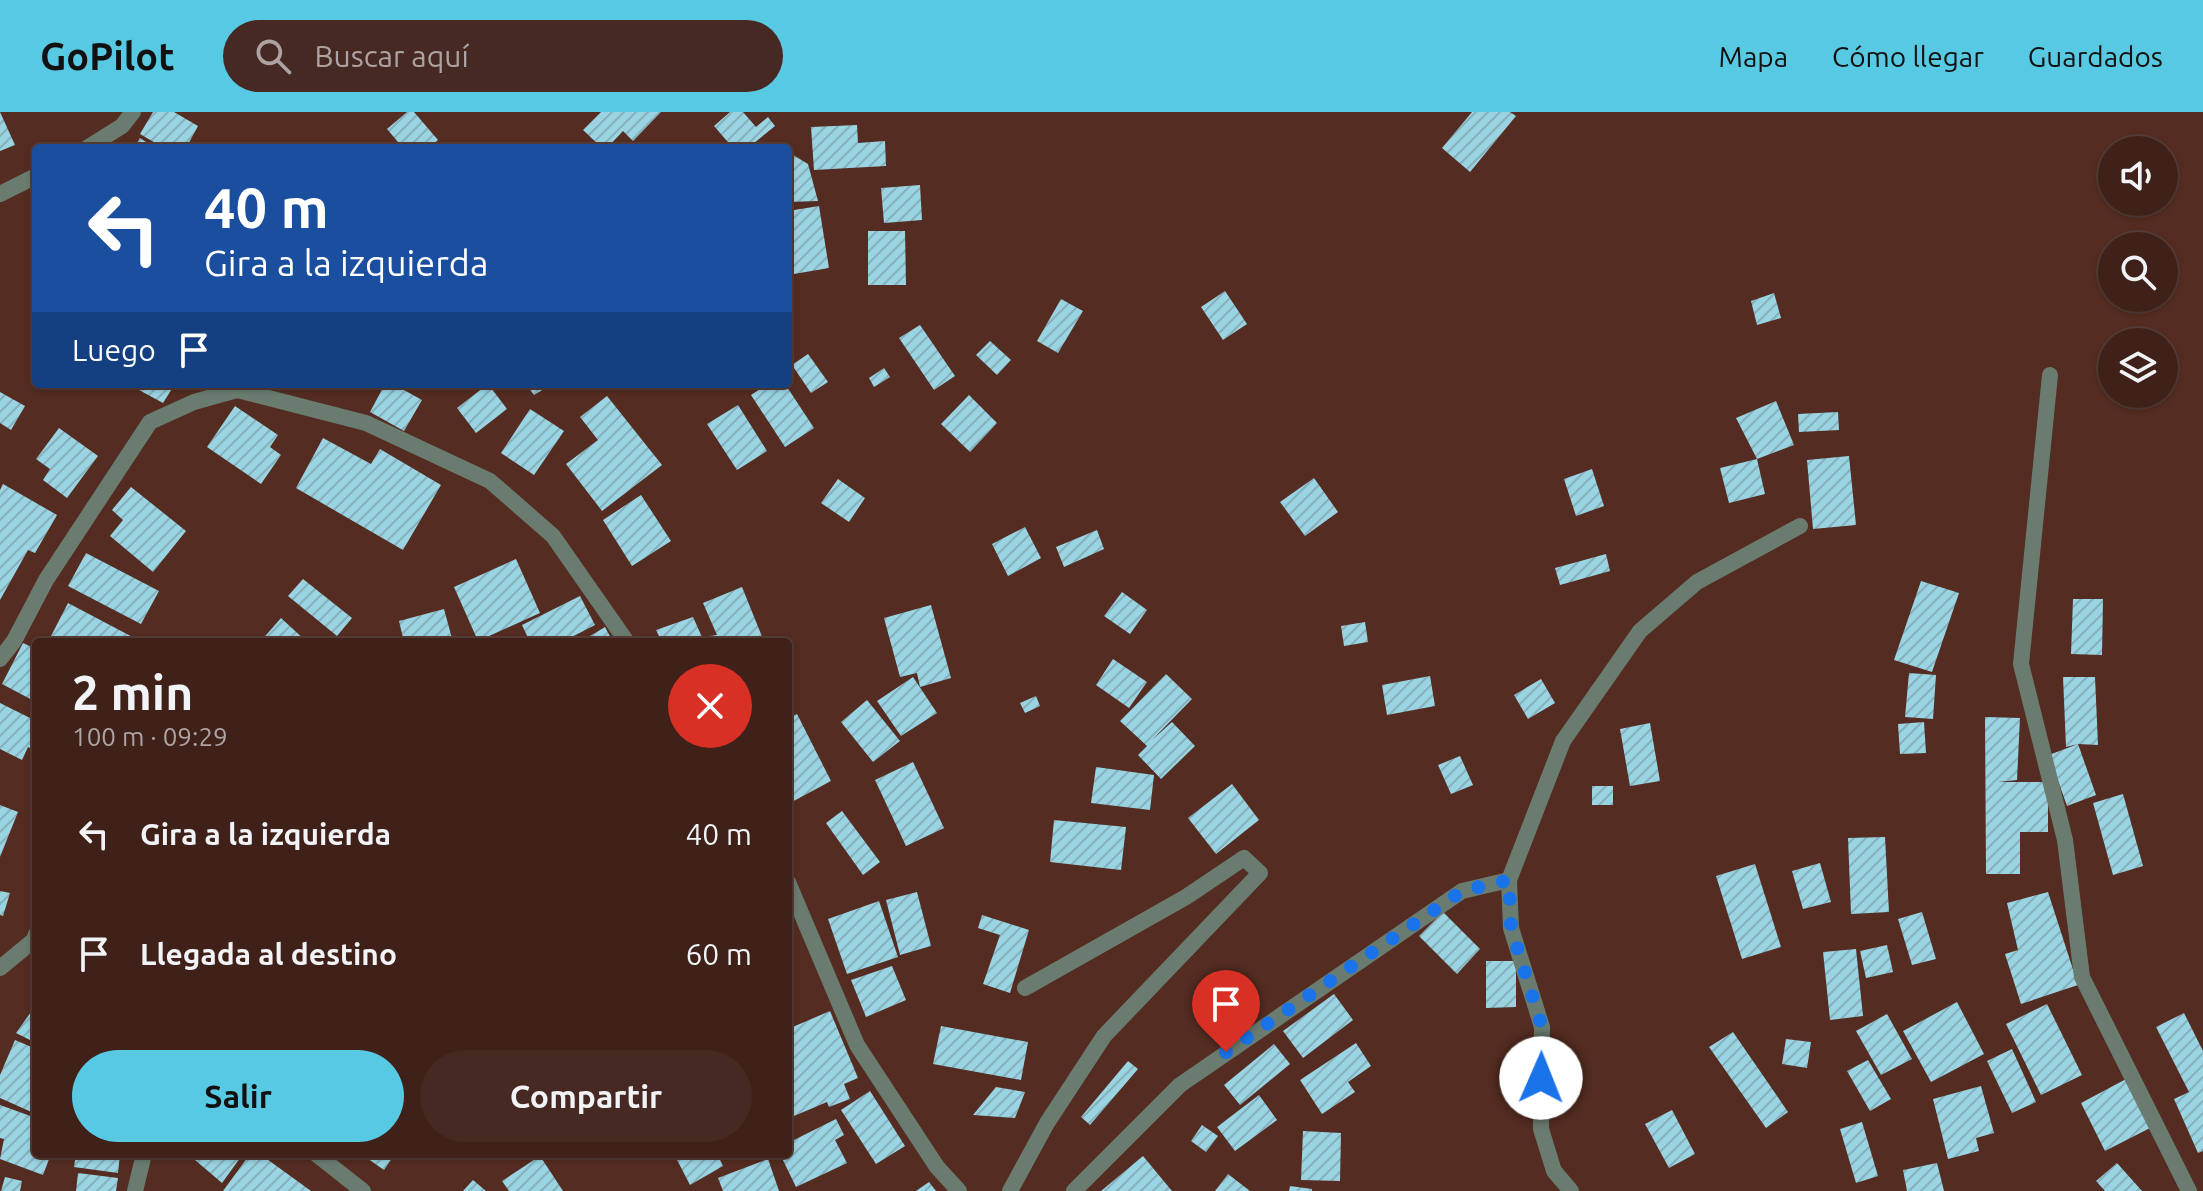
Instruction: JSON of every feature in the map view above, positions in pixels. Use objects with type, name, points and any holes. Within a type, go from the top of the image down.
[{"type":"street","points":[[93,144],[122,126],[133,112]]},
{"type":"street","points":[[0,194],[32,178]]},
{"type":"street","points":[[2050,375],[2021,664],[2065,840],[2082,977],[2189,1191]]},
{"type":"street","points":[[0,659],[14,641],[46,580],[150,422],[194,402],[237,390],[366,423],[490,481],[553,536],[624,638]]},
{"type":"street","points":[[1571,1191],[1554,1171],[1541,1129],[1542,1027],[1511,928],[1509,880],[1563,741],[1640,631],[1697,582],[1800,526]]},
{"type":"street","points":[[1010,1191],[1047,1123],[1104,1036],[1260,873],[1244,858],[1186,897],[1025,988]]},
{"type":"street","points":[[1074,1191],[1180,1085],[1462,891],[1509,880]]},
{"type":"street","points":[[792,891],[857,1045],[937,1167],[959,1191]]},
{"type":"street","points":[[0,968],[32,942]]},
{"type":"street","points":[[135,1191],[143,1158]]},
{"type":"street","points":[[321,1158],[363,1191]]},
{"type":"building","points":[[0,112],[15,145],[0,151]]},
{"type":"building","points":[[153,112],[174,112],[198,126],[188,144],[157,144],[140,134]]},
{"type":"building","points":[[407,112],[414,112],[438,140],[434,144],[400,144],[387,129]]},
{"type":"building","points":[[601,112],[661,112],[633,141],[623,131],[611,144],[598,144],[583,130]]},
{"type":"building","points":[[730,112],[743,112],[756,127],[768,117],[775,126],[753,144],[730,144],[714,126]]},
{"type":"building","points":[[1472,112],[1510,112],[1516,116],[1470,172],[1442,148]]},
{"type":"building","points":[[857,125],[858,143],[885,141],[886,166],[814,170],[811,127]]},
{"type":"building","points":[[792,154],[808,164],[818,201],[792,202]]},
{"type":"building","points":[[920,185],[922,220],[884,223],[881,188]]},
{"type":"building","points":[[819,206],[829,268],[792,274],[792,210]]},
{"type":"building","points":[[868,231],[905,231],[906,285],[868,285]]},
{"type":"building","points":[[1225,291],[1247,324],[1223,340],[1201,307]]},
{"type":"building","points":[[1774,293],[1781,318],[1757,325],[1751,301]]},
{"type":"building","points":[[1061,299],[1083,311],[1058,353],[1037,341]]},
{"type":"building","points":[[920,325],[955,376],[934,390],[899,338]]},
{"type":"building","points":[[990,341],[1011,360],[997,375],[976,355]]},
{"type":"building","points":[[808,354],[828,382],[811,393],[792,365]]},
{"type":"building","points":[[884,368],[890,377],[874,387],[869,378]]},
{"type":"building","points":[[135,388],[172,388],[163,403]]},
{"type":"building","points":[[383,388],[400,388],[422,400],[404,431],[370,412]]},
{"type":"building","points":[[483,388],[491,388],[507,409],[476,433],[457,408]]},
{"type":"building","points":[[529,388],[545,388],[534,395]]},
{"type":"building","points":[[762,388],[788,388],[814,428],[785,447],[751,395]]},
{"type":"building","points":[[0,392],[25,406],[11,430],[0,423]]},
{"type":"building","points":[[969,395],[997,423],[970,452],[941,424]]},
{"type":"building","points":[[607,396],[662,465],[602,511],[566,464],[598,440],[580,417]]},
{"type":"building","points":[[1776,401],[1794,445],[1757,459],[1736,418]]},
{"type":"building","points":[[738,405],[767,451],[737,470],[707,424]]},
{"type":"building","points":[[235,406],[278,435],[270,447],[281,455],[261,484],[207,447]]},
{"type":"building","points":[[530,409],[564,431],[534,475],[501,453]]},
{"type":"building","points":[[1838,412],[1839,430],[1799,432],[1798,414]]},
{"type":"building","points":[[59,428],[98,456],[67,498],[43,480],[50,469],[36,459]]},
{"type":"building","points":[[323,438],[371,464],[380,449],[441,485],[403,550],[296,488]]},
{"type":"building","points":[[1849,456],[1856,525],[1813,529],[1807,460]]},
{"type":"building","points":[[1757,459],[1765,494],[1729,503],[1720,468]]},
{"type":"building","points":[[1592,469],[1604,506],[1576,516],[1564,479]]},
{"type":"building","points":[[1314,478],[1338,512],[1305,536],[1280,502]]},
{"type":"building","points":[[838,479],[865,498],[849,522],[821,503]]},
{"type":"building","points":[[3,484],[57,515],[35,553],[28,550],[0,600],[0,490]]},
{"type":"building","points":[[131,487],[186,531],[153,572],[110,536],[123,520],[112,510]]},
{"type":"building","points":[[641,495],[671,541],[632,566],[603,520]]},
{"type":"building","points":[[1025,527],[1041,558],[1008,576],[992,544]]},
{"type":"building","points":[[1097,530],[1104,549],[1064,567],[1056,547]]},
{"type":"building","points":[[86,553],[159,591],[141,624],[68,586]]},
{"type":"building","points":[[1606,554],[1610,571],[1560,585],[1555,568]]},
{"type":"building","points":[[516,559],[540,613],[485,638],[477,638],[454,587]]},
{"type":"building","points":[[303,579],[352,618],[337,636],[288,596]]},
{"type":"building","points":[[1921,581],[1959,593],[1932,672],[1894,660]]},
{"type":"building","points":[[742,587],[763,638],[660,638],[656,630],[693,617],[702,637],[717,635],[703,603]]},
{"type":"building","points":[[1122,592],[1147,610],[1130,634],[1104,616]]},
{"type":"building","points":[[580,596],[595,625],[570,638],[528,638],[522,625]]},
{"type":"building","points":[[2073,599],[2103,599],[2102,655],[2071,654]]},
{"type":"building","points":[[68,603],[134,638],[50,638]]},
{"type":"building","points":[[931,605],[951,678],[920,687],[917,673],[900,677],[884,618]]},
{"type":"building","points":[[444,609],[452,638],[403,638],[399,621]]},
{"type":"building","points":[[281,618],[303,638],[264,638]]},
{"type":"building","points":[[1365,622],[1368,642],[1344,646],[1341,626]]},
{"type":"building","points":[[605,627],[611,638],[587,638]]},
{"type":"building","points":[[23,643],[32,647],[32,700],[2,684]]},
{"type":"building","points":[[1113,659],[1147,682],[1129,708],[1096,685]]},
{"type":"building","points":[[1909,673],[1936,675],[1933,719],[1905,717]]},
{"type":"building","points":[[1166,674],[1192,699],[1152,740],[1172,722],[1195,746],[1161,779],[1138,755],[1147,746],[1120,721]]},
{"type":"building","points":[[1430,676],[1435,706],[1387,715],[1382,685]]},
{"type":"building","points":[[913,677],[937,713],[901,736],[877,701]]},
{"type":"building","points":[[2063,677],[2095,677],[2098,745],[2066,747]]},
{"type":"building","points":[[1541,679],[1555,703],[1528,719],[1514,695]]},
{"type":"building","points":[[1036,696],[1040,706],[1025,713],[1020,703]]},
{"type":"building","points":[[867,700],[900,741],[873,762],[841,722]]},
{"type":"building","points":[[0,703],[32,719],[32,749],[28,747],[22,760],[0,749]]},
{"type":"building","points":[[797,714],[831,781],[792,802],[792,717]]},
{"type":"building","points":[[1985,717],[2020,718],[2017,780],[1998,782],[2048,782],[2048,832],[2020,832],[2020,874],[1986,874]]},
{"type":"building","points":[[1924,722],[1926,753],[1900,754],[1898,724]]},
{"type":"building","points":[[1650,723],[1660,781],[1630,786],[1620,729]]},
{"type":"building","points":[[2078,744],[2096,795],[2067,806],[2049,755]]},
{"type":"building","points":[[1460,756],[1473,785],[1451,794],[1438,765]]},
{"type":"building","points":[[913,762],[944,828],[906,846],[875,780]]},
{"type":"building","points":[[1096,767],[1154,775],[1150,810],[1091,803]]},
{"type":"building","points":[[1232,784],[1259,820],[1216,854],[1188,818]]},
{"type":"building","points":[[1592,786],[1613,786],[1613,805],[1592,805]]},
{"type":"building","points":[[2123,794],[2143,866],[2113,875],[2093,803]]},
{"type":"building","points":[[0,805],[18,812],[0,857]]},
{"type":"building","points":[[842,811],[880,862],[863,875],[826,823]]},
{"type":"building","points":[[1054,820],[1126,827],[1121,870],[1050,862]]},
{"type":"building","points":[[1885,837],[1889,912],[1851,914],[1848,838]]},
{"type":"building","points":[[1820,863],[1831,902],[1803,909],[1792,871]]},
{"type":"building","points":[[1755,864],[1781,947],[1742,959],[1716,876]]},
{"type":"building","points":[[0,891],[10,893],[3,916],[0,915]]},
{"type":"building","points":[[917,892],[931,946],[900,955],[886,900]]},
{"type":"building","points":[[2048,892],[2078,985],[2021,1004],[2005,954],[2018,950],[2007,903]]},
{"type":"building","points":[[879,901],[898,957],[847,974],[828,919]]},
{"type":"building","points":[[1443,912],[1480,949],[1457,974],[1419,936]]},
{"type":"building","points":[[1922,912],[1936,959],[1912,965],[1898,919]]},
{"type":"building","points":[[982,915],[1029,930],[1010,993],[983,984],[1000,935],[978,928]]},
{"type":"building","points":[[1887,945],[1893,972],[1866,978],[1860,951]]},
{"type":"building","points":[[1856,949],[1863,1016],[1830,1020],[1823,952]]},
{"type":"building","points":[[1486,961],[1516,961],[1516,1007],[1486,1008]]},
{"type":"building","points":[[892,966],[906,1000],[866,1017],[851,980]]},
{"type":"building","points":[[1334,994],[1353,1020],[1303,1058],[1283,1031]]},
{"type":"building","points":[[1957,1002],[1984,1054],[1931,1082],[1903,1031]]},
{"type":"building","points":[[2047,1004],[2082,1075],[2041,1095],[2006,1024]]},
{"type":"building","points":[[32,1011],[32,1041],[16,1033]]},
{"type":"building","points":[[830,1011],[858,1078],[844,1084],[850,1099],[829,1107],[827,1102],[794,1116],[792,1027]]},
{"type":"building","points":[[2184,1013],[2203,1051],[2203,1151],[2198,1153],[2174,1099],[2189,1092],[2156,1027]]},
{"type":"building","points":[[1887,1014],[1912,1059],[1881,1075],[1856,1031]]},
{"type":"building","points":[[941,1026],[1028,1042],[1021,1080],[933,1064]]},
{"type":"building","points":[[1733,1032],[1788,1112],[1766,1128],[1709,1047]]},
{"type":"building","points":[[1786,1039],[1811,1042],[1807,1068],[1782,1064]]},
{"type":"building","points":[[15,1040],[32,1047],[32,1112],[0,1098],[0,1075]]},
{"type":"building","points":[[1356,1043],[1371,1066],[1348,1082],[1355,1092],[1322,1114],[1300,1080]]},
{"type":"building","points":[[1274,1044],[1290,1064],[1240,1105],[1224,1085]]},
{"type":"building","points":[[2012,1049],[2036,1102],[2012,1113],[1987,1061]]},
{"type":"building","points":[[1868,1060],[1891,1099],[1870,1111],[1847,1071]]},
{"type":"building","points":[[1128,1061],[1138,1069],[1090,1125],[1081,1117]]},
{"type":"building","points":[[2128,1078],[2152,1127],[2105,1151],[2081,1103]]},
{"type":"building","points":[[1981,1086],[1994,1133],[1976,1138],[1979,1151],[1948,1159],[1933,1099]]},
{"type":"building","points":[[996,1087],[1025,1092],[1015,1118],[973,1115]]},
{"type":"building","points":[[870,1091],[905,1146],[876,1164],[841,1110]]},
{"type":"building","points":[[1259,1095],[1277,1120],[1235,1151],[1217,1127]]},
{"type":"building","points":[[0,1105],[32,1117],[32,1158],[49,1158],[43,1175],[0,1159],[4,1139],[0,1138]]},
{"type":"building","points":[[1672,1110],[1695,1154],[1669,1168],[1645,1124]]},
{"type":"building","points":[[836,1119],[844,1135],[835,1140],[847,1163],[796,1187],[782,1158],[792,1158],[792,1141]]},
{"type":"building","points":[[1862,1122],[1878,1176],[1856,1183],[1840,1129]]},
{"type":"building","points":[[1202,1125],[1218,1136],[1206,1152],[1191,1141]]},
{"type":"building","points":[[1303,1131],[1341,1133],[1340,1181],[1301,1180]]},
{"type":"building","points":[[1143,1156],[1172,1191],[1101,1191]]},
{"type":"building","points":[[75,1158],[120,1158],[118,1173],[74,1167]]},
{"type":"building","points":[[193,1158],[240,1158],[222,1183]]},
{"type":"building","points":[[247,1158],[266,1158],[311,1191],[223,1191]]},
{"type":"building","points":[[367,1158],[392,1158],[384,1170]]},
{"type":"building","points":[[541,1158],[563,1191],[509,1191],[502,1181]]},
{"type":"building","points":[[676,1158],[719,1158],[723,1166],[690,1185]]},
{"type":"building","points":[[768,1159],[779,1191],[723,1191],[718,1178]]},
{"type":"building","points":[[1937,1163],[1944,1191],[1907,1191],[1903,1170]]},
{"type":"building","points":[[2117,1163],[2142,1191],[2105,1191],[2096,1181]]},
{"type":"building","points":[[78,1173],[118,1178],[116,1191],[76,1191]]},
{"type":"building","points":[[1228,1174],[1250,1191],[1215,1191]]},
{"type":"building","points":[[5,1177],[22,1181],[20,1191],[1,1191]]},
{"type":"building","points":[[473,1180],[486,1191],[463,1191]]},
{"type":"building","points":[[929,1182],[936,1191],[916,1191]]},
{"type":"building","points":[[1290,1186],[1312,1189],[1312,1191],[1289,1191]]},
{"type":"route","points":[[1226,1052],[1462,891],[1509,880],[1511,928],[1542,1027],[1541,1078]]}]
